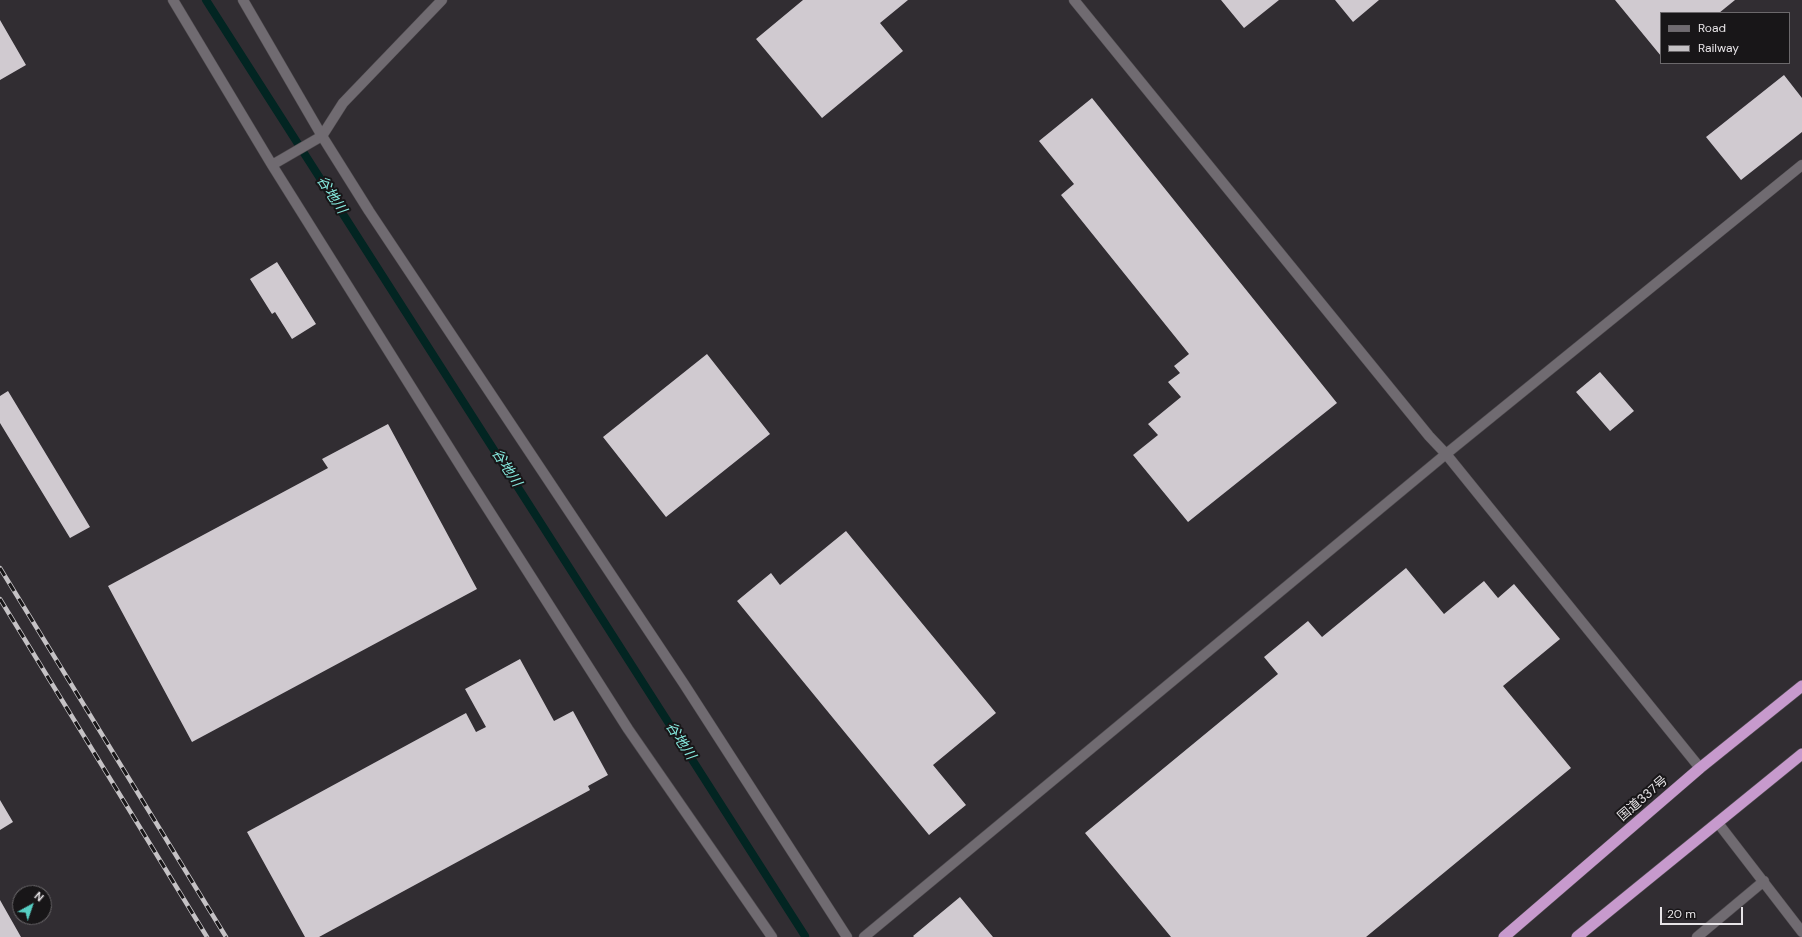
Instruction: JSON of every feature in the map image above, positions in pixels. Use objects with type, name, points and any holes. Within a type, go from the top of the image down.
[{"type":"highway","name":"国道337号","points":[[1504,937],[1700,768],[1802,686]]},
{"type":"highway","points":[[1577,937],[1802,754]]},
{"type":"street","points":[[173,0],[272,165],[628,729],[772,937]]},
{"type":"street","points":[[243,0],[318,138],[369,211],[684,684],[847,937]]},
{"type":"street","points":[[272,165],[318,138],[343,103],[442,0]]},
{"type":"street","points":[[1074,0],[1429,436],[1446,454],[1700,768]]},
{"type":"street","points":[[864,937],[1446,454],[1802,165]]},
{"type":"street","points":[[1718,823],[1802,932]]},
{"type":"street","points":[[1697,937],[1764,881]]},
{"type":"building","points":[[803,0],[908,0],[880,23],[903,51],[822,118],[756,39]]},
{"type":"building","points":[[1221,0],[1279,0],[1244,28]]},
{"type":"building","points":[[1335,0],[1379,0],[1353,22]]},
{"type":"building","points":[[1615,0],[1735,0],[1720,12],[1660,12],[1660,55]]},
{"type":"building","points":[[0,20],[26,65],[0,80]]},
{"type":"building","points":[[1784,75],[1802,98],[1802,132],[1741,180],[1706,137]]},
{"type":"building","points":[[1092,98],[1337,403],[1188,522],[1133,455],[1158,435],[1148,424],[1181,397],[1168,382],[1180,373],[1174,366],[1189,354],[1061,195],[1074,184],[1039,141]]},
{"type":"building","points":[[277,262],[316,324],[292,339],[275,312],[272,314],[250,279]]},
{"type":"building","points":[[707,354],[770,434],[666,517],[603,437]]},
{"type":"building","points":[[1600,372],[1634,411],[1610,431],[1576,392]]},
{"type":"building","points":[[8,391],[90,527],[70,538],[0,423],[0,396]]},
{"type":"building","points":[[388,424],[477,589],[192,742],[108,586],[328,468],[322,459]]},
{"type":"building","points":[[846,531],[996,713],[933,765],[966,805],[929,835],[737,601],[771,573],[780,585]]},
{"type":"building","points":[[1406,568],[1444,614],[1484,581],[1498,598],[1514,584],[1560,639],[1503,686],[1571,768],[1366,937],[1171,937],[1085,833],[1278,674],[1264,657],[1308,621],[1322,637]]},
{"type":"building","points":[[520,659],[554,721],[573,711],[608,775],[588,786],[590,790],[319,937],[305,937],[247,832],[466,713],[476,732],[486,727],[465,689]]},
{"type":"building","points":[[0,800],[13,822],[0,830]]},
{"type":"building","points":[[960,897],[993,937],[913,936]]},
{"type":"building","points":[[0,900],[12,921],[12,925],[14,925],[21,937],[0,937]]},
{"type":"waterway","name":"谷地川","points":[[206,0],[805,936]]},
{"type":"railway","points":[[0,568],[226,937]]},
{"type":"railway","points":[[0,599],[207,937]]}]
